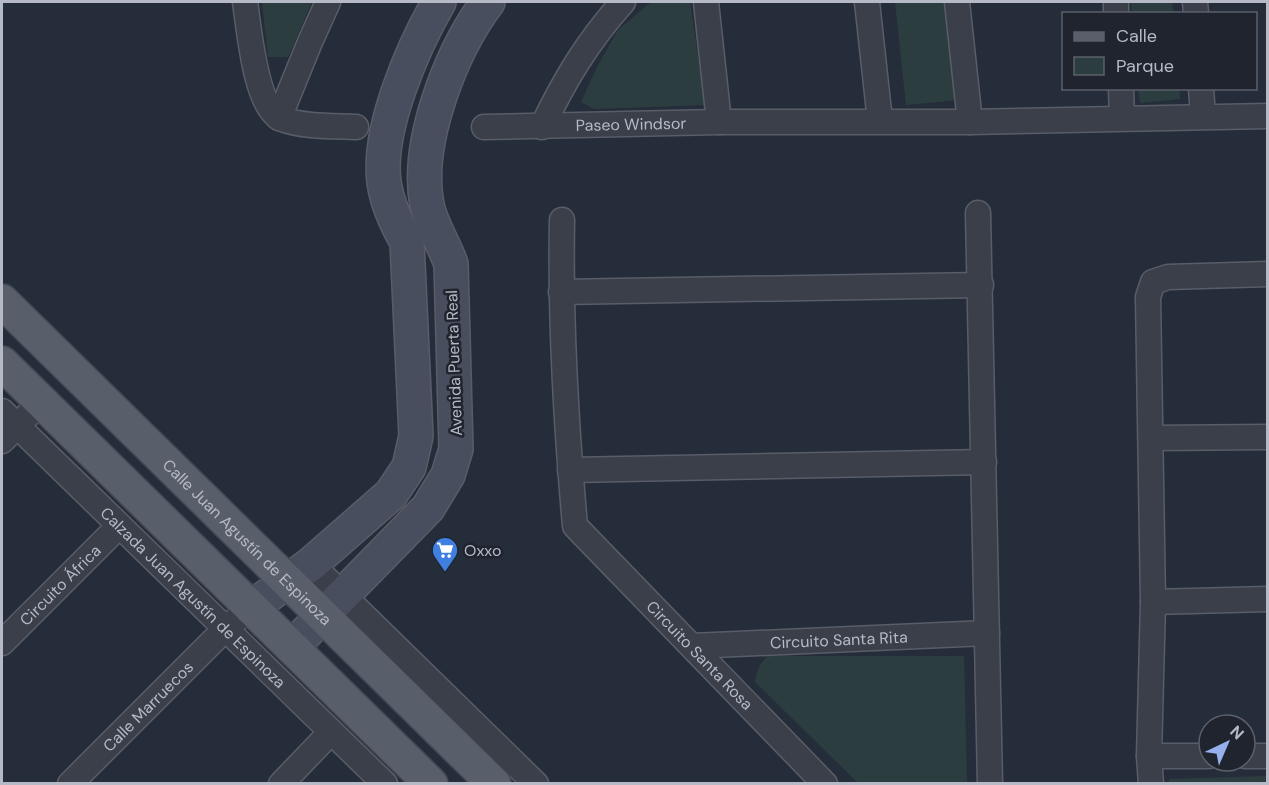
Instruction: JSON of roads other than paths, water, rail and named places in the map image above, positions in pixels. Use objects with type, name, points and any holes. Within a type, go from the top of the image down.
[{"type":"main road","name":"Calle Juan Agustín de Espinoza","points":[[2,300],[300,572],[333,605],[494,783]]},
{"type":"main road","points":[[2,363],[431,783]]},
{"type":"street","points":[[245,2],[258,82],[268,105],[279,118],[304,124],[356,127]]},
{"type":"street","points":[[279,118],[309,42],[328,2]]},
{"type":"street","points":[[251,608],[300,572],[391,494],[409,467],[416,436],[407,242],[392,215],[383,179],[390,123],[399,89],[439,2]]},
{"type":"street","name":"Avenida Puerta Real","points":[[268,671],[428,508],[448,475],[456,448],[451,264],[428,206],[424,181],[431,128],[442,87],[462,44],[488,2]]},
{"type":"street","points":[[542,127],[562,85],[584,50],[623,2]]},
{"type":"street","points":[[706,2],[719,122]]},
{"type":"street","points":[[867,2],[880,121]]},
{"type":"street","points":[[957,2],[970,122]]},
{"type":"street","points":[[1120,90],[1122,118]]},
{"type":"street","points":[[1201,90],[1203,116]]},
{"type":"street","name":"Paseo Windsor","points":[[484,128],[719,122],[970,122],[1268,116]]},
{"type":"street","points":[[390,123],[431,128]]},
{"type":"street","points":[[978,213],[990,783]]},
{"type":"street","points":[[562,220],[561,292],[570,470],[984,462]]},
{"type":"street","points":[[407,242],[444,244]]},
{"type":"street","points":[[1151,783],[1149,756],[1153,602],[1152,438],[1148,297],[1154,282],[1168,277],[1268,274]]},
{"type":"street","points":[[561,292],[981,285]]},
{"type":"street","points":[[7,426],[41,402]]},
{"type":"street","name":"Calzada Juan Agustín de Espinoza","points":[[7,426],[118,527],[385,783]]},
{"type":"street","points":[[1152,438],[1268,437]]},
{"type":"street","name":"Circuito Santa Rosa","points":[[570,470],[575,526],[825,783]]},
{"type":"street","name":"Circuito África","points":[[2,643],[118,527]]},
{"type":"street","points":[[1153,602],[1268,599]]},
{"type":"street","points":[[333,605],[536,783]]},
{"type":"street","name":"Calle Marruecos","points":[[70,783],[225,629],[251,608]]},
{"type":"street","name":"Circuito Santa Rita","points":[[692,646],[987,633]]},
{"type":"street","points":[[281,783],[331,732]]},
{"type":"street","points":[[1149,756],[1197,756]]},
{"type":"place","name":"Oxxo","points":[[445,573]]}]
